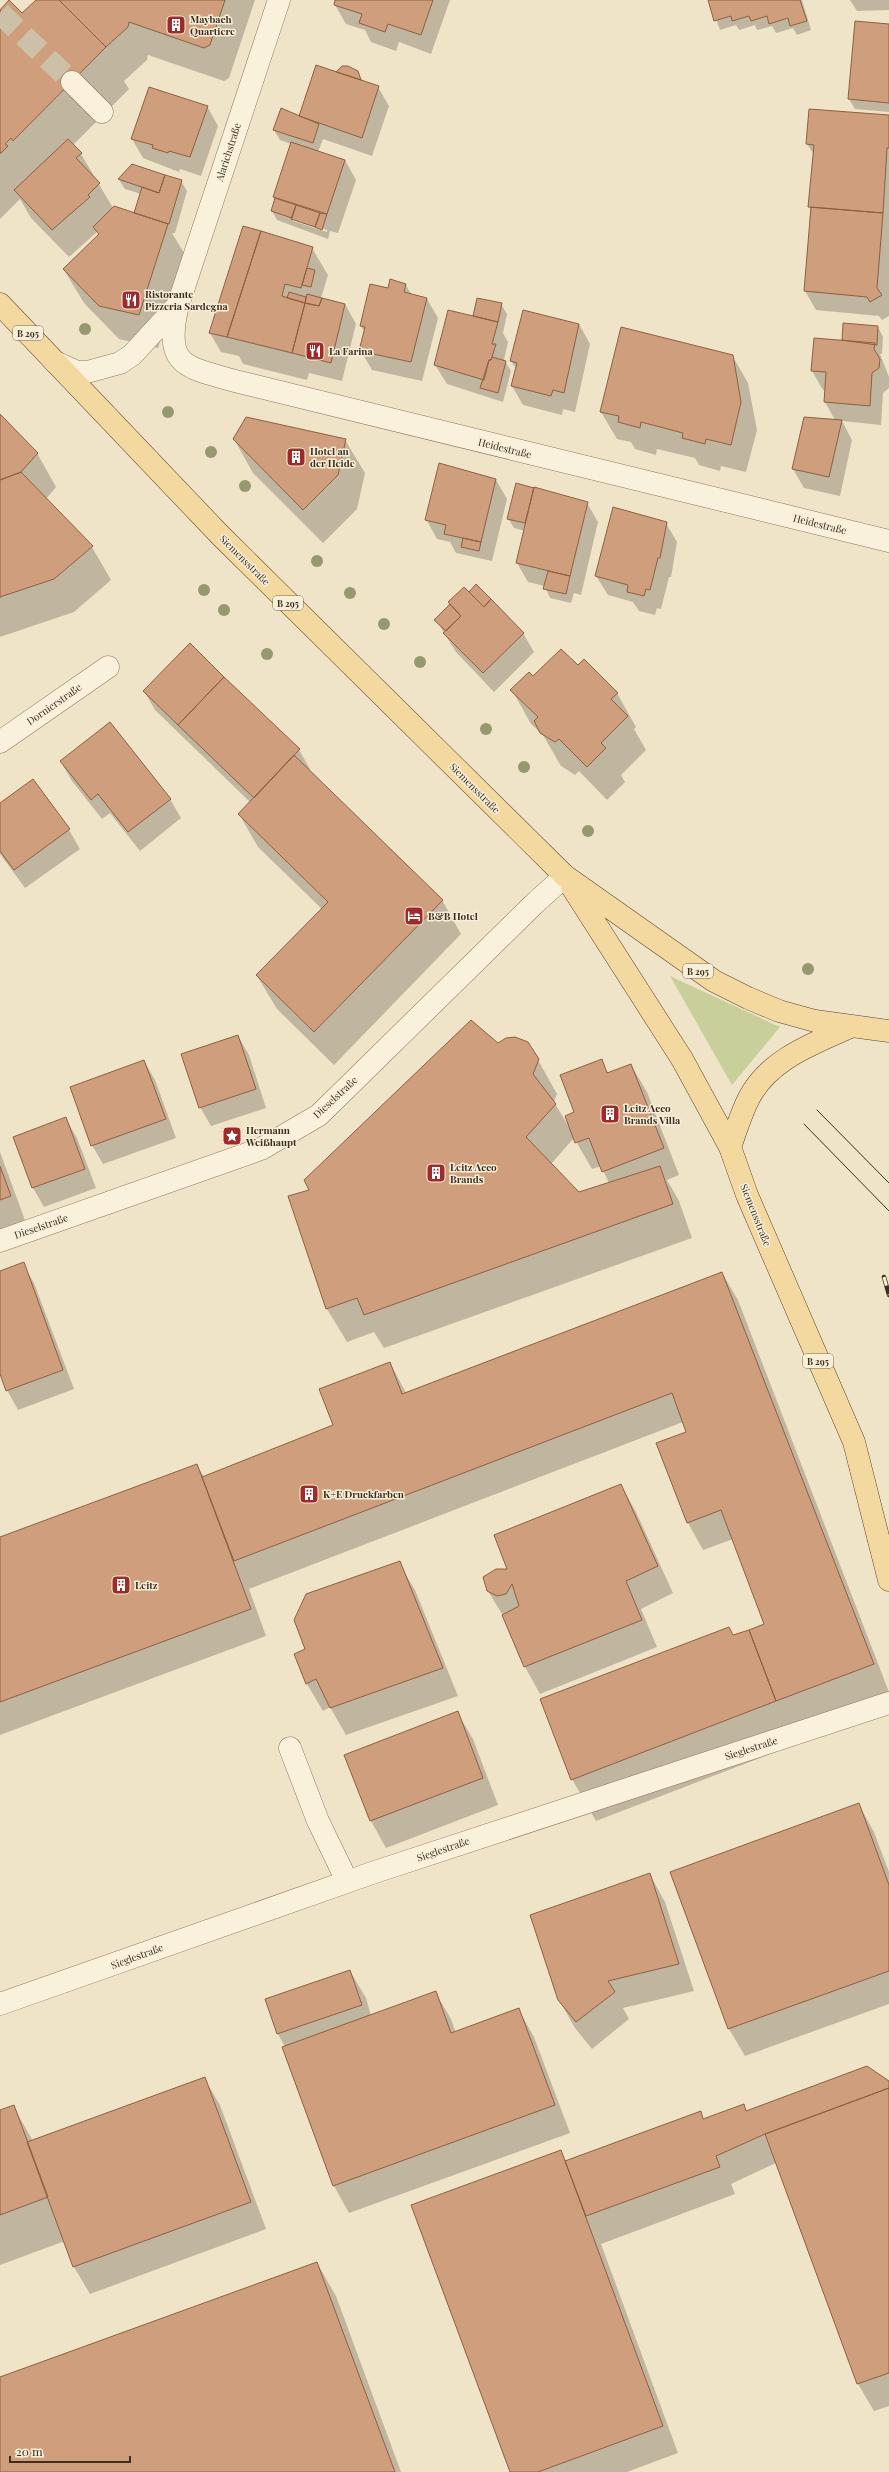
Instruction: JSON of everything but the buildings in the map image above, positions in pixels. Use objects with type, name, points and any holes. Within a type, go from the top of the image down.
[{"type":"main road","name":"Siemensstraße","points":[[0,304],[220,535],[565,876],[714,981],[779,1010],[815,1021],[850,1027]]},
{"type":"main road","name":"Siemensstraße","points":[[565,876],[682,1059],[730,1147],[747,1195],[854,1442],[889,1580]]},
{"type":"main road","name":"B 295","points":[[850,1027],[889,1031]]},
{"type":"main road","points":[[730,1147],[749,1098],[770,1070],[799,1050],[850,1027]]},
{"type":"street","name":"Alarichstraße","points":[[178,305],[279,0]]},
{"type":"street","points":[[72,82],[102,112]]},
{"type":"street","points":[[56,362],[77,372],[88,372],[120,363],[132,355],[178,305]]},
{"type":"street","name":"Heidestraße","points":[[178,305],[172,330],[176,355],[190,368],[238,382],[889,541]]},
{"type":"street","name":"Dornierstraße","points":[[0,742],[108,667]]},
{"type":"street","name":"Dieselstraße","points":[[0,1240],[261,1149],[318,1115],[534,904],[565,876]]},
{"type":"street","name":"Sieglestraße","points":[[0,2004],[347,1882],[889,1703]]},
{"type":"street","points":[[290,1748],[318,1821],[347,1882]]},
{"type":"green space","points":[[670,976],[780,1027],[732,1085]]},
{"type":"tunnel","points":[[0,13],[72,82]]},
{"type":"tram line","points":[[817,1110],[889,1183]]},
{"type":"tram line","points":[[804,1124],[889,1211]]},
{"type":"railway","points":[[884,1277],[889,1295]]},
{"type":"place","name":"Maybach Quartiere","points":[[176,25]]},
{"type":"place","name":"Ristorante Pizzeria Sardegna","points":[[131,300]]},
{"type":"place","name":"La Farina","points":[[315,351]]},
{"type":"place","name":"Hotel an der Heide","points":[[296,457]]},
{"type":"place","name":"B&B Hotel","points":[[414,916]]},
{"type":"place","name":"Leitz Acco Brands Villa","points":[[610,1114]]},
{"type":"place","name":"Hermann Weißhaupt","points":[[232,1136]]},
{"type":"place","name":"Leitz Acco Brands","points":[[436,1173]]},
{"type":"place","name":"K+E Druckfarben","points":[[309,1494]]},
{"type":"place","name":"Leitz","points":[[121,1585]]}]
